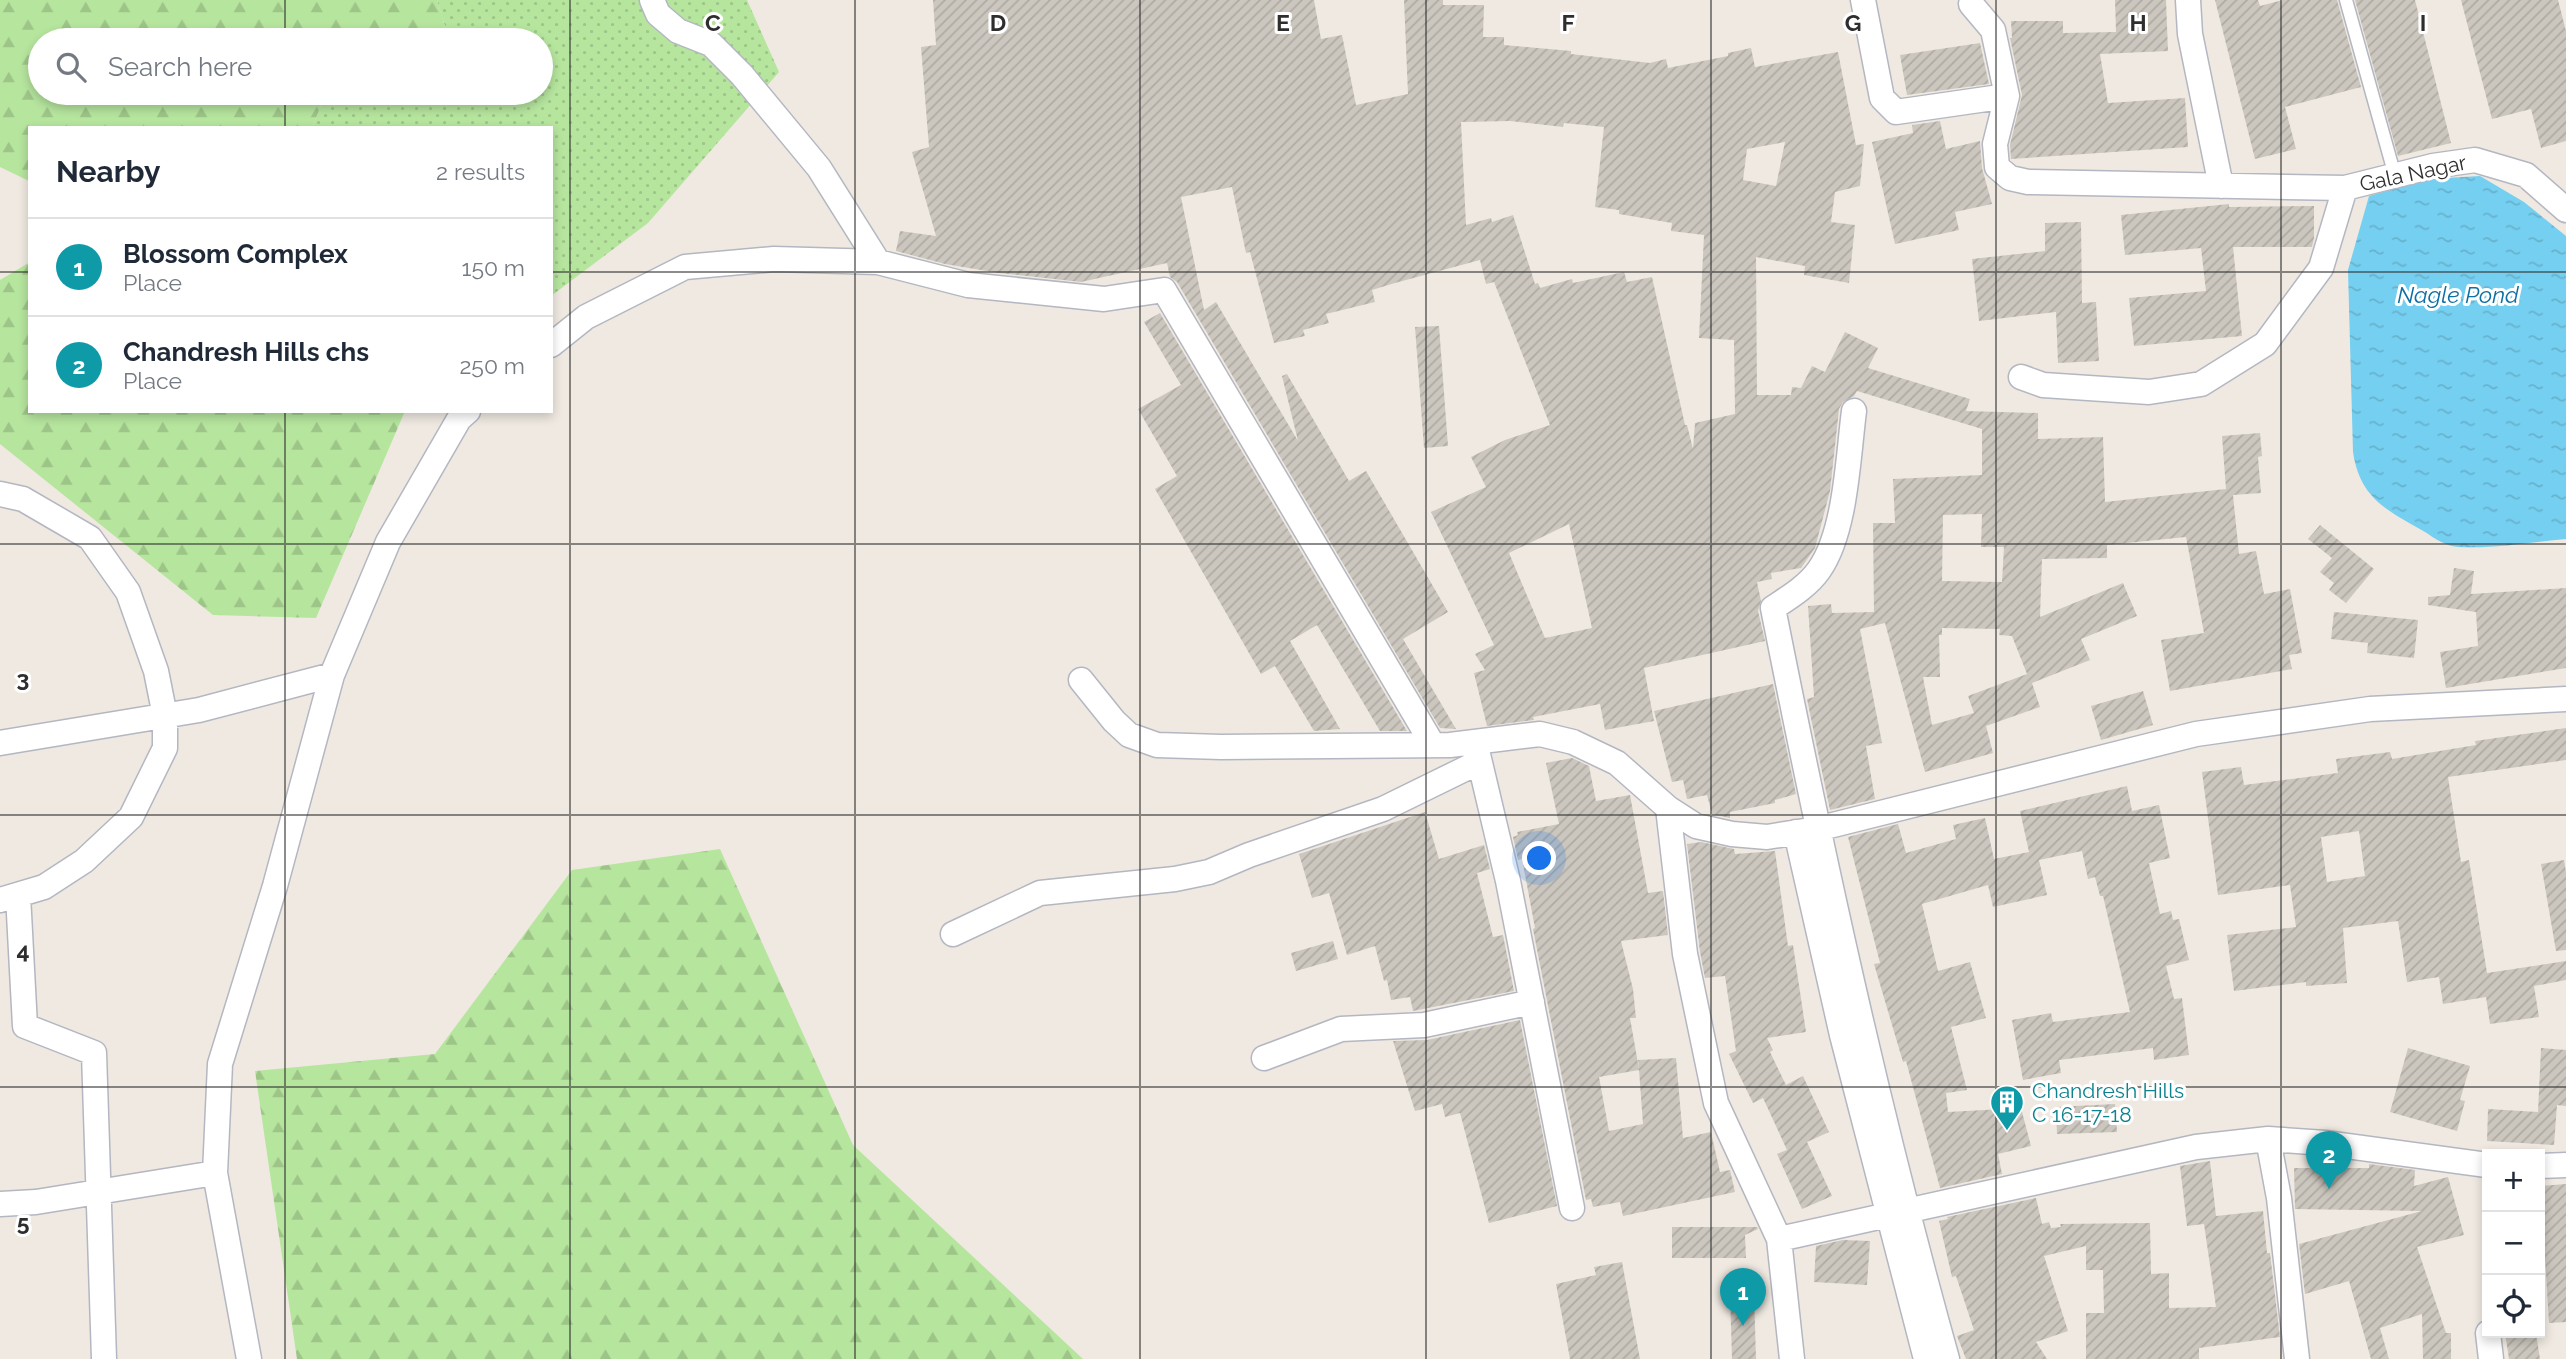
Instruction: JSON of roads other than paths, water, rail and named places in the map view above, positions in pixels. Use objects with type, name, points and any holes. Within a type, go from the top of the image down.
[{"type":"street","points":[[652,0],[658,14],[678,31],[711,44],[742,75],[819,168],[878,262]]},
{"type":"street","points":[[1863,0],[1882,98],[1896,112],[2007,96]]},
{"type":"street","points":[[2188,0],[2190,34],[2221,186]]},
{"type":"street","points":[[1971,4],[1993,30],[2007,96],[1995,144],[1997,167],[2010,178],[2028,182],[2345,188]]},
{"type":"street","name":"Gala Nagar","points":[[2021,377],[2043,385],[2149,392],[2200,384],[2265,344],[2321,268],[2345,188],[2433,166],[2475,160],[2526,175],[2566,210]]},
{"type":"street","points":[[553,343],[586,317],[685,267],[774,260],[878,262],[968,285],[1104,299],[1164,290],[1433,745]]},
{"type":"street","points":[[1854,411],[1838,528],[1819,571],[1791,597],[1773,608],[1807,831],[1897,1214],[1926,1359]]},
{"type":"street","points":[[249,1359],[215,1173],[220,1064],[275,886],[332,675],[388,542],[459,419],[466,413]]},
{"type":"street","points":[[0,494],[23,499],[90,538],[128,592],[156,671],[165,716],[165,748],[131,817],[84,861],[44,887],[9,897],[25,1026],[94,1053],[104,1359]]},
{"type":"street","points":[[0,743],[200,710],[332,675]]},
{"type":"street","points":[[1081,680],[1129,735],[1157,745],[1433,745],[1477,752]]},
{"type":"street","points":[[953,934],[1040,893],[1175,879],[1209,872],[1383,809],[1477,752],[1540,734],[1573,742],[1617,763],[1668,808],[1696,826],[1732,834],[1767,837],[1807,831],[2196,734],[2370,709],[2566,699]]},
{"type":"street","points":[[1477,752],[1508,881],[1572,1208]]},
{"type":"street","points":[[1668,808],[1685,954],[1716,1103],[1779,1239],[1792,1359]]},
{"type":"street","points":[[1264,1058],[1341,1029],[1424,1025],[1532,1002]]},
{"type":"street","points":[[1779,1239],[2196,1147],[2268,1139],[2325,1143],[2482,1164]]},
{"type":"street","points":[[2268,1139],[2279,1198],[2297,1359]]},
{"type":"street","points":[[2545,1166],[2566,1165]]},
{"type":"street","points":[[0,1204],[36,1202],[215,1173]]},
{"type":"street","points":[[1897,1214],[1947,1359]]},
{"type":"street","points":[[2488,1338],[2490,1359]]},
{"type":"lane","points":[[2346,0],[2395,176]]},
{"type":"water","name":"Nagle Pond","points":[[2480,176],[2524,202],[2566,236],[2566,539],[2485,547],[2450,545],[2399,517],[2377,501],[2362,481],[2353,452],[2348,270],[2369,196],[2428,179]]},
{"type":"place","name":"Chandresh Hills C 16-17-18","points":[[2007,1132]]},
{"type":"place","name":"Chandresh Hills chs","points":[[2329,1189]]},
{"type":"place","name":"Blossom Complex","points":[[1743,1326]]}]
